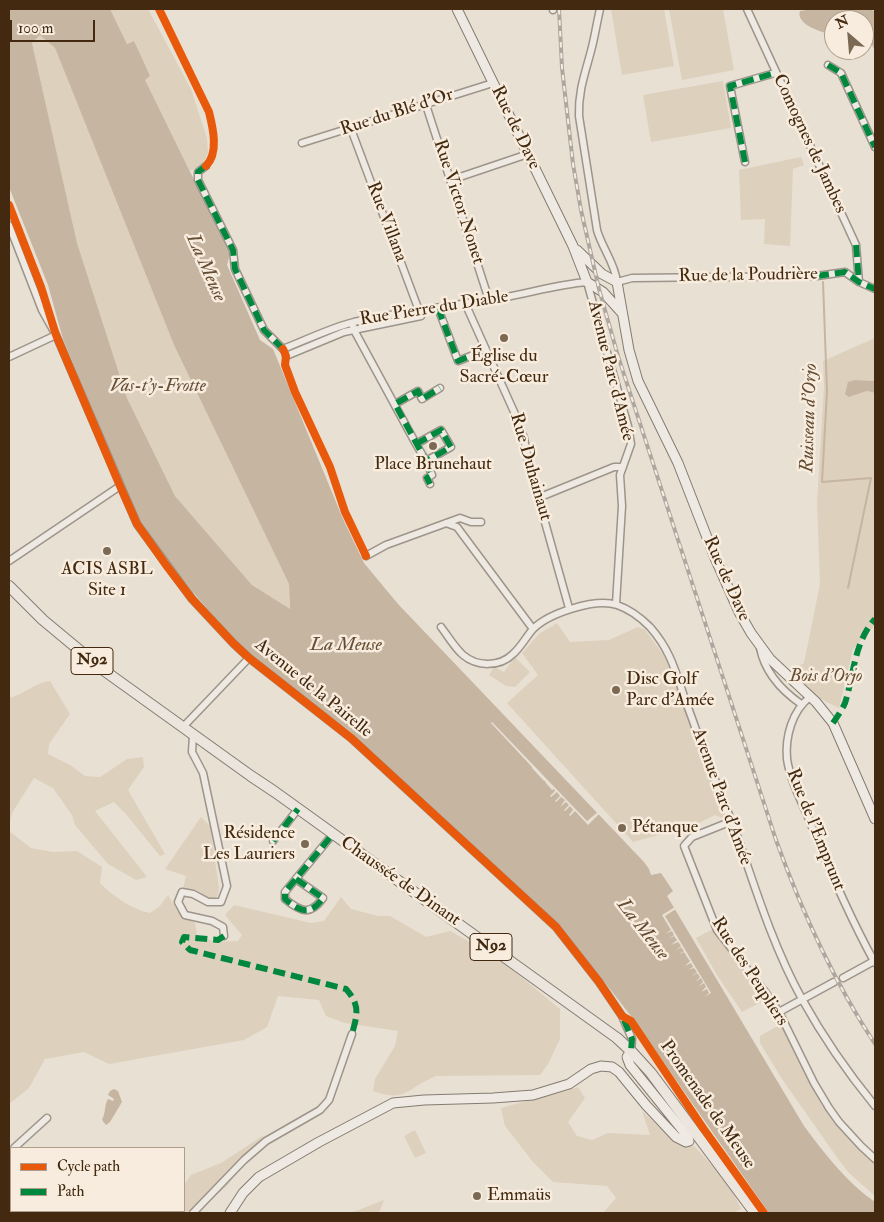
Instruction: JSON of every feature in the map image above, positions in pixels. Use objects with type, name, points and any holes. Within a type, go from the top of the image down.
[{"type":"main road","name":"Rue de Dave","points":[[456,9],[573,246],[588,282],[603,292],[622,314]]},
{"type":"main road","name":"Rue de Dave","points":[[573,246],[602,274],[617,282],[629,350],[644,395],[678,463],[739,612],[759,645],[782,672],[826,714],[838,731],[875,819]]},
{"type":"main road","points":[[588,282],[591,277],[602,274]]},
{"type":"main road","points":[[603,292],[614,287],[617,282]]},
{"type":"main road","name":"Chaussée de Dinant","points":[[9,586],[43,620],[102,669],[617,1038],[631,1050],[678,1107],[755,1213]]},
{"type":"main road","points":[[230,1213],[243,1193],[259,1177],[383,1107],[404,1101],[533,1095],[570,1084],[591,1069],[601,1066],[612,1068],[619,1072],[676,1137],[686,1142],[689,1140],[688,1137],[630,1065],[627,1057],[631,1050]]},
{"type":"street","points":[[600,9],[579,94],[579,116],[597,230],[613,264],[617,282]]},
{"type":"street","name":"Comognes de Jambes","points":[[747,9],[856,245],[859,282]]},
{"type":"street","points":[[828,65],[841,73],[875,147]]},
{"type":"street","points":[[745,162],[730,86],[775,73]]},
{"type":"street","name":"Rue du Blé d'Or","points":[[302,143],[351,129],[493,82]]},
{"type":"street","name":"Rue Victor Nonet","points":[[426,105],[490,300]]},
{"type":"street","name":"Rue Villana","points":[[351,129],[421,313]]},
{"type":"street","points":[[451,180],[528,154]]},
{"type":"street","name":"Rue Pierre du Diable","points":[[206,166],[198,172],[198,180],[233,250],[235,269],[264,330],[283,349],[354,326],[438,308],[588,282]]},
{"type":"street","name":"Avenue de la Pairelle","points":[[9,225],[39,303],[56,335],[137,524],[166,565],[192,599],[233,644],[352,738],[556,927],[599,982],[622,1016],[632,1039],[631,1050]]},
{"type":"street","name":"Rue de la Poudrière","points":[[617,282],[632,278],[818,276],[845,272],[859,282],[875,289]]},
{"type":"street","name":"Avenue Parc d'Amée","points":[[588,282],[628,426],[631,444],[620,475],[622,506],[616,604],[645,622],[668,651],[781,954],[802,999],[846,1071],[875,1106]]},
{"type":"street","name":"Rue Duhainaut","points":[[465,303],[524,438],[529,465],[569,608]]},
{"type":"street","points":[[438,308],[458,361],[486,350]]},
{"type":"street","points":[[354,326],[426,462],[432,475],[427,478],[430,484]]},
{"type":"street","name":"Rue Pierre du Diable","points":[[286,356],[354,326]]},
{"type":"street","points":[[9,357],[56,335]]},
{"type":"street","points":[[395,404],[418,391],[422,399],[440,388]]},
{"type":"street","points":[[416,444],[441,430],[451,447],[426,462]]},
{"type":"street","points":[[538,498],[614,467],[623,467]]},
{"type":"street","points":[[9,561],[120,486]]},
{"type":"street","points":[[366,556],[386,545],[460,518],[471,522]]},
{"type":"street","points":[[457,527],[471,522],[481,522]]},
{"type":"street","points":[[446,523],[457,527],[533,629]]},
{"type":"street","points":[[441,627],[465,656],[476,662],[490,664],[507,659],[520,647],[533,629],[545,620],[569,608],[593,604],[616,604]]},
{"type":"street","points":[[759,645],[762,660],[777,684],[784,692],[801,704]]},
{"type":"street","points":[[183,727],[249,658]]},
{"type":"street","name":"Rue de l'Emprunt","points":[[810,697],[801,704],[790,730],[787,751],[788,761],[796,789],[829,870],[852,920],[875,962]]},
{"type":"street","points":[[193,735],[192,752],[203,773],[227,886],[221,902],[208,902],[193,894],[182,892],[178,902],[185,914],[212,921],[224,927],[224,936]]},
{"type":"street","points":[[273,841],[298,809]]},
{"type":"street","name":"Rue des Peupliers","points":[[732,821],[692,837],[684,846],[717,930],[766,992],[829,1108],[839,1122],[875,1159]]},
{"type":"street","points":[[296,879],[323,898],[316,908],[307,910],[295,908],[285,899],[285,892],[332,834]]},
{"type":"street","points":[[843,978],[875,962]]},
{"type":"street","points":[[778,1012],[834,982]]},
{"type":"street","points":[[193,1213],[244,1160],[266,1141],[320,1110],[329,1100],[352,1034]]},
{"type":"street","points":[[15,1147],[47,1118]]},
{"type":"green space","points":[[110,9],[148,9],[191,89],[207,138],[208,153],[203,164],[190,171],[144,79],[134,41],[127,44]]},
{"type":"green space","points":[[611,9],[664,9],[674,66],[622,75]]},
{"type":"green space","points":[[669,9],[723,9],[734,70],[682,80]]},
{"type":"green space","name":"Vas-t'y-Frotte","points":[[40,35],[55,48],[174,345],[289,584],[290,610],[252,585],[175,496],[127,398],[77,243],[32,43]]},
{"type":"green space","points":[[723,81],[731,128],[651,142],[643,95]]},
{"type":"green space","points":[[801,157],[804,165],[793,169],[790,246],[764,244],[765,219],[741,220],[739,170]]},
{"type":"green space","name":"Bois d'Orjo","points":[[875,338],[875,381],[855,380],[849,397],[867,391],[875,393],[875,625],[853,649],[839,708],[819,698],[791,671],[804,663],[820,584],[817,503],[824,387],[823,361]]},
{"type":"green space","points":[[557,623],[570,642],[609,640],[638,627],[645,630],[671,665],[725,814],[724,819],[715,815],[685,830],[677,830],[633,842],[507,703],[538,675],[522,653],[539,634]]},
{"type":"green space","points":[[515,657],[530,672],[515,687],[506,686],[489,675],[494,667],[504,672]]},
{"type":"green space","points":[[50,681],[70,714],[49,744],[48,754],[70,765],[85,776],[100,777],[127,759],[143,757],[144,767],[128,790],[165,854],[160,856],[114,802],[95,811],[147,877],[136,880],[108,864],[75,825],[72,815],[53,788],[34,778],[12,813],[9,826],[9,698]]},
{"type":"green space","points":[[201,817],[210,826],[219,888],[218,896],[210,899],[196,890],[183,889],[186,876],[165,869]]},
{"type":"green space","points":[[9,831],[31,848],[53,852],[77,851],[102,867],[100,883],[117,898],[136,909],[150,913],[159,907],[168,895],[178,912],[195,923],[197,935],[215,942],[238,941],[242,935],[225,915],[234,905],[311,923],[324,921],[341,897],[351,909],[378,916],[390,916],[426,937],[450,931],[497,957],[560,1009],[560,1039],[548,1064],[540,1075],[436,1076],[400,1095],[384,1094],[373,1091],[375,1079],[395,1046],[398,1031],[345,1023],[326,1016],[319,1000],[278,996],[267,1027],[244,1040],[109,1064],[84,1052],[45,1059],[29,1088],[9,1104]]},
{"type":"green space","points":[[713,929],[767,999],[742,1012],[717,975],[696,938]]},
{"type":"green space","points":[[781,1024],[821,1104],[839,1128],[875,1162],[875,1196],[849,1173],[836,1156],[782,1079],[760,1043],[760,1036]]},
{"type":"green space","points":[[578,1087],[585,1098],[568,1122],[577,1136],[592,1140],[608,1133],[650,1135],[642,1111],[673,1140],[694,1146],[729,1184],[741,1209],[733,1213],[603,1213],[616,1198],[607,1186],[553,1182],[533,1162],[505,1126],[501,1108]]},
{"type":"green space","points":[[415,1130],[426,1153],[415,1158],[404,1136]]},
{"type":"green space","points":[[264,1135],[227,1186],[195,1213],[165,1213],[185,1212],[185,1184],[191,1175],[221,1163]]},
{"type":"green space","points":[[384,1200],[379,1213],[351,1213]]},
{"type":"water","name":"La Meuse","points":[[9,9],[110,9],[127,44],[134,41],[150,76],[145,80],[230,253],[227,265],[260,340],[273,349],[343,519],[364,563],[398,604],[644,862],[651,875],[661,873],[673,891],[667,896],[804,1126],[845,1177],[875,1202],[875,1213],[769,1213],[634,1020],[561,926],[350,731],[263,667],[235,641],[192,591],[140,523],[63,339],[48,285],[9,187]],"holes":[[[40,35],[55,48],[174,345],[289,584],[290,609],[252,585],[175,496],[127,398],[77,243],[32,43]]]},
{"type":"water","points":[[815,9],[872,10],[824,10],[824,32],[804,22],[801,19],[800,11]]},
{"type":"water","points":[[874,11],[875,12],[875,51],[874,49]]},
{"type":"water","points":[[855,380],[875,381],[875,393],[867,391],[849,397],[845,394],[848,382]]},
{"type":"water","points":[[114,1089],[118,1091],[122,1102],[110,1122],[106,1125],[102,1120],[108,1099],[113,1101],[114,1099],[108,1095]]},
{"type":"pier","points":[[492,722],[587,821],[599,811],[600,813],[588,825],[575,811],[570,816],[573,810],[570,806],[565,811],[569,805],[566,802],[560,807],[565,800],[561,797],[555,801],[560,796],[557,792],[550,796],[555,791],[554,789],[552,790]]},
{"type":"pier","points":[[675,907],[676,909],[665,916],[711,993],[704,997],[709,993],[707,989],[701,992],[706,987],[704,983],[698,987],[703,982],[701,978],[695,982],[700,977],[697,973],[691,977],[697,972],[694,968],[688,970],[693,967],[691,963],[685,966],[690,961],[684,952],[678,955],[684,951],[681,947],[675,951],[681,946],[678,942],[671,945],[677,940],[674,936],[668,939],[674,935],[672,931],[665,934],[671,930],[662,915]]},
{"type":"waterway","name":"Ruisseau d'Orjo","points":[[823,282],[827,391],[822,482],[871,478],[848,588]]},
{"type":"railway","points":[[559,9],[562,68],[573,164],[581,210],[599,289],[618,356],[786,867],[832,970],[875,1044]]},
{"type":"marked path","points":[[828,65],[841,73],[875,147]]},
{"type":"marked path","points":[[745,162],[730,86],[775,73]]},
{"type":"marked path","points":[[206,166],[198,172],[198,180],[233,250],[235,269],[264,330],[283,349]]},
{"type":"marked path","points":[[856,245],[859,282]]},
{"type":"marked path","points":[[817,276],[845,272],[859,282],[875,289]]},
{"type":"marked path","points":[[438,308],[458,361],[486,350]]},
{"type":"marked path","points":[[416,444],[441,430],[451,447],[426,461],[395,404],[418,391],[422,399],[440,388]]},
{"type":"marked path","points":[[426,461],[432,475],[427,478],[430,484]]},
{"type":"marked path","points":[[833,723],[845,703],[863,638],[875,619]]},
{"type":"marked path","points":[[273,841],[298,809]]},
{"type":"marked path","points":[[296,879],[323,898],[314,908],[305,910],[296,907],[285,899],[285,892],[333,834]]},
{"type":"marked path","points":[[224,936],[218,940],[184,937],[182,942],[190,950],[346,989],[356,1006],[352,1034]]},
{"type":"marked path","points":[[624,1020],[632,1039],[631,1051]]},
{"type":"cycle path","points":[[159,9],[209,112],[214,147],[213,154],[206,166]]},
{"type":"cycle path","name":"Promenade de Meuse","points":[[9,205],[41,287],[56,335],[120,486],[137,524],[166,565],[192,599],[249,658],[351,738],[556,927],[599,982],[622,1016],[631,1021],[703,1128],[764,1213]]},
{"type":"cycle path","points":[[283,349],[286,356],[285,365],[295,392],[330,467],[345,512],[366,556]]},
{"type":"place","name":"Église du Sacré-Cœur","points":[[504,338]]},
{"type":"place","name":"Place Brunehaut","points":[[433,446]]},
{"type":"place","name":"ACIS ASBL Site 1","points":[[107,551]]},
{"type":"place","name":"Disc Golf Parc d'Amée","points":[[616,690]]},
{"type":"place","name":"Pétanque","points":[[622,828]]},
{"type":"place","name":"Résidence Les Lauriers","points":[[305,844]]},
{"type":"place","name":"Emmaüs","points":[[477,1196]]}]
